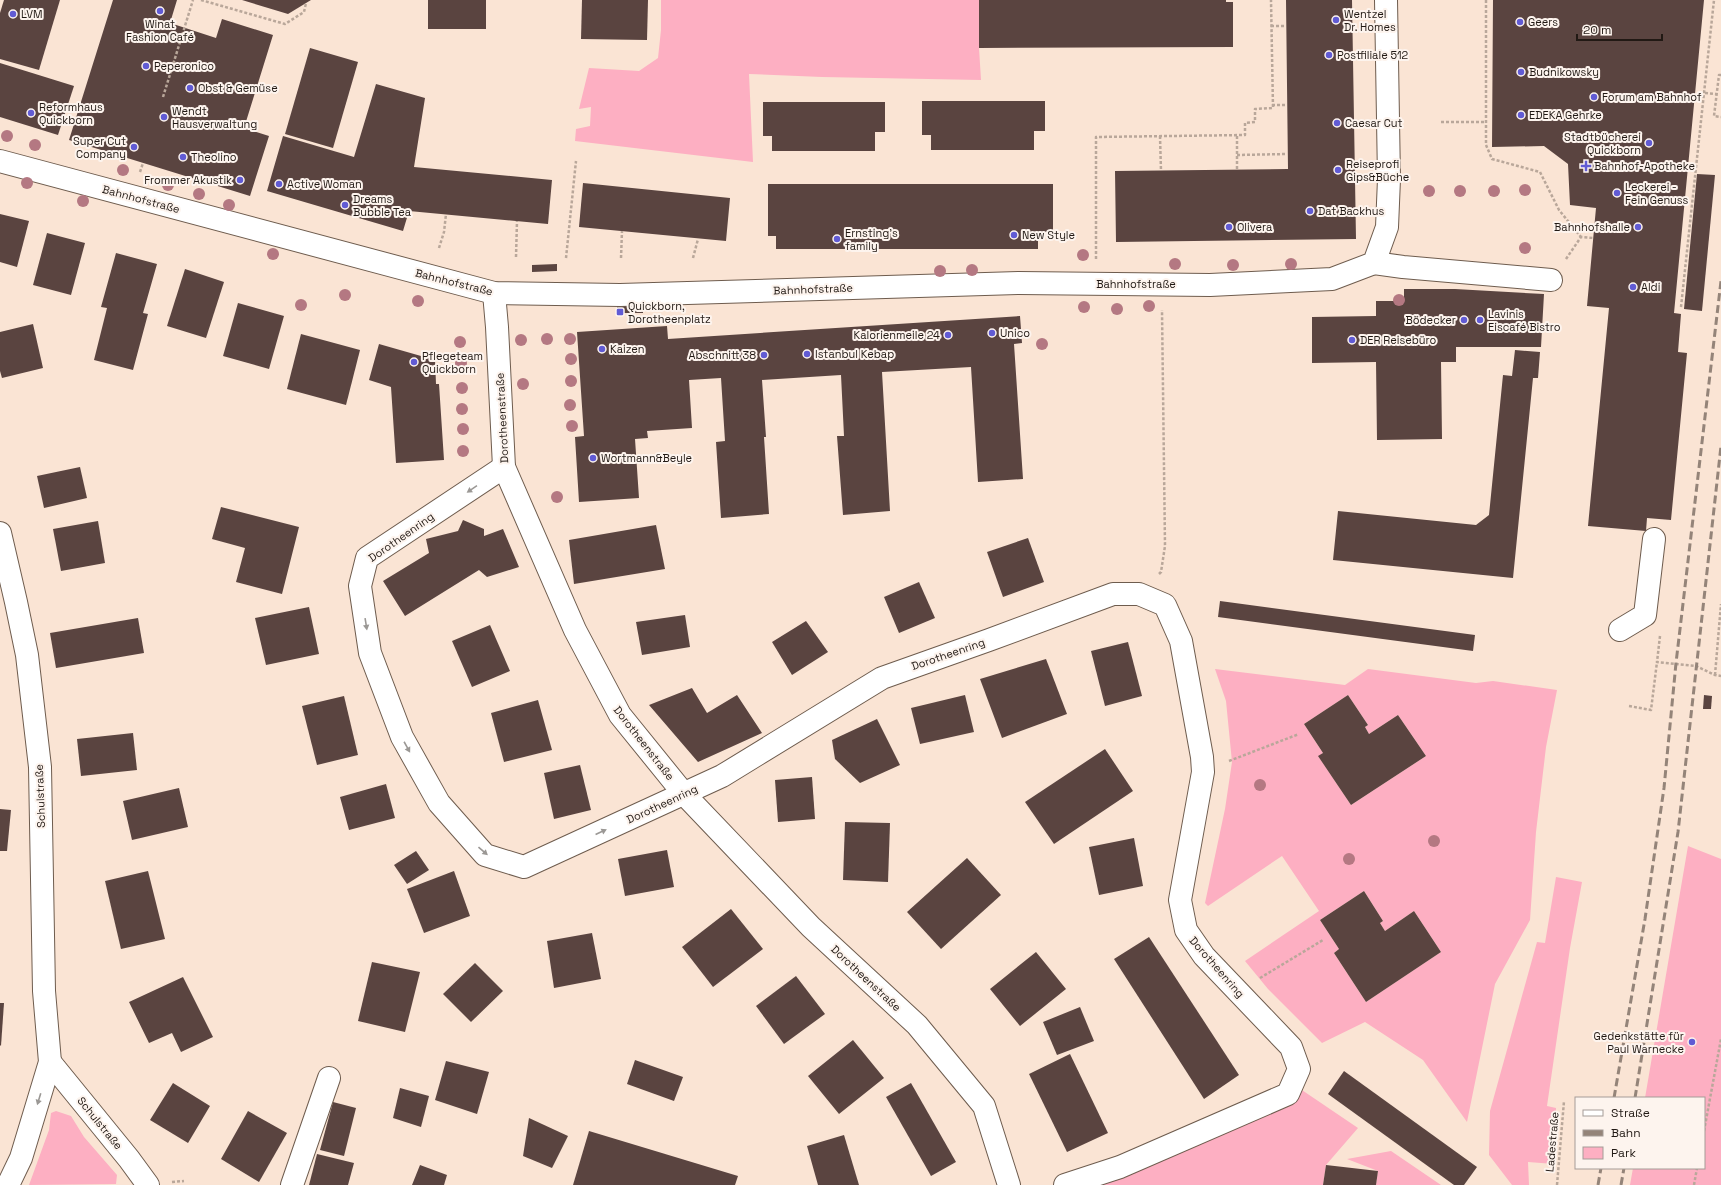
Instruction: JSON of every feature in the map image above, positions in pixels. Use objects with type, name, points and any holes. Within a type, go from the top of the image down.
[{"type":"street","points":[[1386,0],[1389,179],[1387,227],[1374,263],[1403,267],[1551,280]]},
{"type":"street","name":"Bahnhofstraße","points":[[0,161],[494,293],[620,294],[1019,283],[1210,284],[1332,279],[1374,263]]},
{"type":"street","name":"Dorotheenstraße","points":[[494,293],[498,327],[504,467],[575,630],[620,716],[684,794],[811,927],[917,1025],[984,1106],[1009,1185]]},
{"type":"street","name":"Dorotheenring","points":[[504,467],[367,558],[360,586],[370,653],[402,737],[439,803],[485,855],[524,867],[722,776],[882,678],[1113,594],[1139,594],[1165,605],[1180,640],[1202,757],[1203,772],[1180,900],[1186,930],[1204,956],[1291,1047],[1299,1069],[1288,1094],[1120,1167],[1065,1185]]},
{"type":"street","name":"Schulstraße","points":[[0,533],[8,604],[27,655],[40,767],[44,991],[50,1062],[21,1158],[8,1185]]},
{"type":"street","points":[[1620,630],[1645,615],[1654,539]]},
{"type":"street","name":"Schulstraße","points":[[50,1062],[129,1159],[148,1185]]},
{"type":"street","points":[[292,1185],[329,1078]]},
{"type":"path","points":[[163,97],[193,0]]},
{"type":"path","points":[[201,0],[285,24],[304,12],[306,3]]},
{"type":"path","points":[[1097,230],[1096,137],[1245,135],[1245,123],[1255,122],[1255,109],[1273,108],[1271,0]]},
{"type":"path","points":[[1486,0],[1486,145],[1492,159],[1540,172],[1559,210],[1581,237],[1594,238]]},
{"type":"path","points":[[1681,307],[1714,0]]},
{"type":"path","points":[[1271,26],[1286,26]]},
{"type":"path","points":[[1721,75],[1719,75],[1714,116],[1721,117]]},
{"type":"path","points":[[1705,93],[1716,94]]},
{"type":"path","points":[[1272,105],[1287,105]]},
{"type":"path","points":[[1441,122],[1486,122]]},
{"type":"path","points":[[1160,136],[1160,171]]},
{"type":"path","points":[[1237,136],[1237,169]]},
{"type":"path","points":[[1237,154],[1288,154]]},
{"type":"path","points":[[566,258],[576,161]]},
{"type":"path","points":[[439,248],[444,232],[446,214]]},
{"type":"path","points":[[516,256],[517,221]]},
{"type":"path","points":[[621,258],[622,231]]},
{"type":"path","points":[[1551,280],[1581,237]]},
{"type":"path","points":[[693,258],[698,239]]},
{"type":"path","points":[[1139,594],[1160,572],[1165,546],[1161,284]]},
{"type":"path","points":[[1715,675],[1721,604]]},
{"type":"path","points":[[1629,706],[1651,710],[1661,632]]},
{"type":"path","points":[[1657,662],[1696,666],[1715,675],[1721,676]]},
{"type":"path","points":[[1203,772],[1299,734]]},
{"type":"path","points":[[1237,991],[1323,940]]},
{"type":"path","points":[[1705,1126],[1721,1039]]},
{"type":"path","name":"Ladestraße","points":[[1556,1185],[1564,1101]]},
{"type":"path","points":[[1694,1185],[1697,1169]]},
{"type":"green space","points":[[661,0],[979,0],[981,80],[749,74],[753,162],[575,141],[576,129],[590,126],[591,107],[579,109],[589,68],[639,71],[658,58],[661,30]]},
{"type":"green space","points":[[1215,669],[1345,685],[1368,669],[1476,683],[1493,681],[1557,690],[1546,747],[1536,832],[1530,920],[1495,984],[1467,1122],[1423,1060],[1365,1022],[1322,1043],[1268,989],[1245,961],[1319,911],[1282,856],[1208,906],[1205,903],[1225,809],[1232,762],[1226,701]],"holes":[[[1348,695],[1368,725],[1365,727],[1369,734],[1398,715],[1426,756],[1351,805],[1319,757],[1323,753],[1304,724]],[[1364,891],[1383,921],[1380,923],[1385,931],[1414,911],[1441,952],[1366,1002],[1334,953],[1339,949],[1320,920]]]},
{"type":"green space","points":[[1688,846],[1721,859],[1721,1185],[1630,1185],[1633,1169],[1705,1169],[1705,1097],[1645,1097]]},
{"type":"green space","points":[[1556,877],[1582,882],[1570,948],[1547,1106],[1556,1108],[1554,1164],[1528,1162],[1529,1185],[1512,1185],[1489,1155],[1490,1111],[1537,942],[1545,943]]},
{"type":"green space","points":[[1293,1084],[1358,1128],[1326,1165],[1323,1185],[1059,1185]]},
{"type":"green space","points":[[56,1111],[71,1116],[84,1137],[117,1175],[116,1184],[29,1185],[49,1130],[51,1113]]},
{"type":"green space","points":[[1391,1151],[1441,1185],[1376,1185],[1378,1171],[1347,1159]]},
{"type":"building","points":[[4,0],[60,0],[39,70],[0,59],[0,13]]},
{"type":"building","points":[[113,0],[177,0],[170,23],[216,38],[222,19],[273,35],[244,128],[269,136],[250,196],[69,140]]},
{"type":"building","points":[[242,0],[311,0],[288,14]]},
{"type":"building","points":[[428,0],[486,0],[486,29],[428,29]]},
{"type":"building","points":[[582,0],[648,0],[647,40],[581,39]]},
{"type":"building","points":[[979,0],[1226,0],[1226,2],[1233,2],[1233,47],[979,48]]},
{"type":"building","points":[[1286,0],[1352,0],[1356,239],[1116,242],[1115,171],[1288,169]]},
{"type":"building","points":[[1493,0],[1704,0],[1674,313],[1681,314],[1678,352],[1687,353],[1671,520],[1647,518],[1646,531],[1588,526],[1609,308],[1587,306],[1596,208],[1570,205],[1568,164],[1544,146],[1492,147]]},
{"type":"building","points":[[310,48],[358,62],[333,148],[285,134]]},
{"type":"building","points":[[0,63],[74,86],[58,135],[0,117]]},
{"type":"building","points":[[376,84],[425,98],[414,167],[552,180],[548,224],[409,211],[403,231],[267,191],[283,136],[354,157]]},
{"type":"building","points":[[922,101],[1045,101],[1045,131],[1034,131],[1034,150],[931,150],[931,135],[922,135]]},
{"type":"building","points":[[763,102],[885,102],[885,132],[875,132],[875,151],[772,151],[772,136],[763,136]]},
{"type":"building","points":[[1697,174],[1715,175],[1702,311],[1684,309]]},
{"type":"building","points":[[583,183],[730,198],[726,241],[579,227]]},
{"type":"building","points":[[768,184],[1053,184],[1053,232],[1038,232],[1038,249],[776,249],[776,236],[768,236]]},
{"type":"building","points":[[0,214],[29,221],[17,267],[0,262]]},
{"type":"building","points":[[47,233],[85,243],[71,295],[33,285]]},
{"type":"building","points":[[116,253],[157,264],[143,313],[148,314],[133,370],[94,360],[107,308],[101,307]]},
{"type":"building","points":[[557,264],[557,271],[532,272],[532,265]]},
{"type":"building","points":[[185,269],[224,282],[206,338],[167,326]]},
{"type":"building","points":[[1404,289],[1455,289],[1544,294],[1541,347],[1456,347],[1456,362],[1441,362],[1442,439],[1377,440],[1376,362],[1312,363],[1312,317],[1376,316],[1376,301],[1404,301]]},
{"type":"building","points":[[238,303],[284,316],[269,369],[223,356]]},
{"type":"building","points":[[643,303],[643,313],[617,313],[617,304]]},
{"type":"building","points":[[1020,316],[1022,343],[1014,344],[1023,479],[978,482],[971,367],[882,372],[890,511],[843,515],[837,436],[844,436],[841,375],[762,380],[769,514],[721,518],[716,442],[725,441],[721,378],[689,380],[692,428],[647,431],[648,438],[635,439],[639,498],[579,502],[575,437],[584,436],[577,332],[667,326],[668,339]]},
{"type":"building","points":[[33,324],[43,368],[2,378],[0,371],[0,332]]},
{"type":"building","points":[[301,334],[360,350],[346,405],[287,389]]},
{"type":"building","points":[[379,344],[435,360],[436,384],[439,384],[444,460],[396,463],[391,387],[369,380]]},
{"type":"building","points":[[1515,350],[1540,352],[1538,378],[1533,378],[1513,578],[1333,560],[1338,511],[1476,525],[1489,515],[1503,375],[1512,376]]},
{"type":"building","points":[[80,467],[87,498],[44,508],[37,476]]},
{"type":"building","points":[[221,507],[299,527],[282,594],[236,582],[245,548],[212,539]]},
{"type":"building","points":[[463,520],[484,529],[484,536],[503,529],[519,567],[487,577],[479,570],[405,616],[383,581],[429,553],[426,539],[458,531]]},
{"type":"building","points":[[98,521],[105,563],[61,571],[53,529]]},
{"type":"building","points":[[656,525],[665,569],[574,584],[569,540]]},
{"type":"building","points":[[1028,538],[1044,582],[1003,597],[987,552]]},
{"type":"building","points":[[919,582],[935,618],[899,633],[884,597]]},
{"type":"building","points":[[1220,601],[1475,635],[1473,651],[1218,617]]},
{"type":"building","points":[[309,607],[319,654],[266,665],[255,618]]},
{"type":"building","points":[[685,615],[690,647],[642,655],[636,622]]},
{"type":"building","points":[[138,618],[144,653],[56,668],[50,633]]},
{"type":"building","points":[[806,621],[828,652],[792,675],[772,642]]},
{"type":"building","points":[[490,625],[510,671],[472,687],[452,641]]},
{"type":"building","points":[[1128,642],[1142,696],[1105,706],[1091,651]]},
{"type":"building","points":[[1046,659],[1067,714],[1002,738],[980,679]]},
{"type":"building","points":[[692,688],[707,713],[737,695],[762,733],[698,762],[649,705]]},
{"type":"building","points":[[965,695],[974,732],[920,744],[911,708]]},
{"type":"building","points":[[1348,695],[1368,725],[1365,727],[1369,734],[1398,715],[1426,756],[1351,805],[1318,756],[1323,753],[1304,724]]},
{"type":"building","points":[[1704,695],[1712,696],[1711,709],[1703,709]]},
{"type":"building","points":[[344,696],[358,755],[317,765],[302,706]]},
{"type":"building","points":[[538,700],[552,750],[504,762],[491,713]]},
{"type":"building","points":[[877,719],[900,765],[860,783],[835,759],[832,740]]},
{"type":"building","points":[[133,733],[137,770],[81,776],[77,739]]},
{"type":"building","points":[[1105,749],[1133,791],[1054,844],[1025,802]]},
{"type":"building","points":[[580,765],[591,810],[554,819],[544,773]]},
{"type":"building","points":[[812,777],[815,819],[778,822],[775,780]]},
{"type":"building","points":[[386,784],[395,818],[349,830],[340,797]]},
{"type":"building","points":[[179,788],[188,827],[132,840],[123,801]]},
{"type":"building","points":[[0,809],[11,810],[7,851],[0,851]]},
{"type":"building","points":[[845,822],[890,823],[888,882],[843,880]]},
{"type":"building","points":[[1134,838],[1143,886],[1099,895],[1089,847]]},
{"type":"building","points":[[667,850],[674,887],[625,896],[618,859]]},
{"type":"building","points":[[416,851],[429,870],[407,884],[394,865]]},
{"type":"building","points":[[967,858],[1001,895],[941,949],[907,912]]},
{"type":"building","points":[[148,871],[165,939],[121,949],[105,881]]},
{"type":"building","points":[[454,871],[470,916],[424,933],[407,889]]},
{"type":"building","points":[[1364,891],[1383,921],[1380,923],[1385,931],[1414,911],[1441,952],[1366,1002],[1334,953],[1339,949],[1320,920]]},
{"type":"building","points":[[731,909],[763,949],[713,987],[682,947]]},
{"type":"building","points":[[592,933],[601,979],[554,988],[547,941]]},
{"type":"building","points":[[1149,937],[1239,1075],[1204,1099],[1114,959]]},
{"type":"building","points":[[1036,952],[1066,989],[1020,1026],[990,989]]},
{"type":"building","points":[[372,962],[420,972],[405,1032],[358,1021]]},
{"type":"building","points":[[475,963],[503,991],[471,1022],[443,994]]},
{"type":"building","points":[[796,976],[825,1014],[784,1044],[756,1006]]},
{"type":"building","points":[[183,977],[213,1037],[181,1052],[172,1033],[149,1043],[129,1002]]},
{"type":"building","points":[[0,1003],[4,1003],[1,1046],[0,1045]]},
{"type":"building","points":[[1080,1007],[1094,1041],[1057,1055],[1043,1022]]},
{"type":"building","points":[[853,1040],[884,1078],[839,1114],[808,1076]]},
{"type":"building","points":[[1070,1054],[1108,1133],[1067,1152],[1029,1074]]},
{"type":"building","points":[[635,1060],[683,1077],[674,1101],[627,1084]]},
{"type":"building","points":[[446,1061],[489,1072],[477,1114],[435,1100]]},
{"type":"building","points":[[1344,1071],[1477,1167],[1464,1185],[1454,1185],[1328,1094]]},
{"type":"building","points":[[173,1083],[210,1106],[188,1143],[150,1120]]},
{"type":"building","points":[[911,1083],[956,1162],[931,1176],[886,1097]]},
{"type":"building","points":[[400,1088],[429,1096],[421,1127],[393,1118]]},
{"type":"building","points":[[333,1102],[356,1108],[344,1156],[320,1150]]},
{"type":"building","points":[[248,1111],[287,1133],[259,1182],[221,1159]]},
{"type":"building","points":[[529,1118],[568,1136],[552,1168],[523,1156]]},
{"type":"building","points":[[589,1131],[738,1176],[735,1185],[573,1185]]},
{"type":"building","points":[[844,1135],[859,1185],[818,1185],[807,1146]]},
{"type":"building","points":[[317,1154],[354,1163],[348,1185],[309,1185]]},
{"type":"building","points":[[420,1165],[447,1175],[444,1185],[412,1185]]},
{"type":"building","points":[[1326,1165],[1378,1171],[1376,1185],[1323,1185]]},
{"type":"railway","points":[[1614,1097],[1645,919],[1664,788],[1676,663],[1721,281]]},
{"type":"railway","points":[[1635,1097],[1678,832],[1721,446]]},
{"type":"railway","points":[[1598,1185],[1601,1169]]},
{"type":"railway","points":[[1621,1185],[1624,1169]]},
{"type":"place","name":"Winat Fashion Café","points":[[160,11]]},
{"type":"place","name":"LVM","points":[[13,14]]},
{"type":"place","name":"Wentzel Dr. Homes","points":[[1336,20]]},
{"type":"place","name":"Geers","points":[[1520,22]]},
{"type":"place","name":"Postfiliale 512","points":[[1329,55]]},
{"type":"place","name":"Peperonico","points":[[146,66]]},
{"type":"place","name":"Budnikowsky","points":[[1521,72]]},
{"type":"place","name":"Obst & Gemüse","points":[[190,88]]},
{"type":"place","name":"Forum am Bahnhof","points":[[1594,97]]},
{"type":"place","name":"Reformhaus Quickborn","points":[[31,113]]},
{"type":"place","name":"EDEKA Gehrke","points":[[1521,115]]},
{"type":"place","name":"Wendt Hausverwaltung","points":[[164,117]]},
{"type":"place","name":"Caesar Cut","points":[[1337,123]]},
{"type":"place","name":"Stadtbücherei Quickborn","points":[[1649,143]]},
{"type":"place","name":"Super Cut Company","points":[[134,147]]},
{"type":"place","name":"Theolino","points":[[183,157]]},
{"type":"place","name":"Bahnhof-Apotheke","points":[[1586,166]]},
{"type":"place","name":"Reiseprofi Gips&Büche","points":[[1338,170]]},
{"type":"place","name":"Frommer Akustik","points":[[240,180]]},
{"type":"place","name":"Active Woman","points":[[279,184]]},
{"type":"place","name":"Leckerei - Fein Genuss","points":[[1617,193]]},
{"type":"place","name":"Dreams Bubble Tea","points":[[345,205]]},
{"type":"place","name":"Dat Backhus","points":[[1310,211]]},
{"type":"place","name":"Olivera","points":[[1229,227]]},
{"type":"place","name":"Bahnhofshalle","points":[[1638,227]]},
{"type":"place","name":"New Style","points":[[1014,235]]},
{"type":"place","name":"Ernsting's family","points":[[837,239]]},
{"type":"place","name":"Aldi","points":[[1633,287]]},
{"type":"place","name":"Quickborn, Dorotheenplatz","points":[[620,312]]},
{"type":"place","name":"Bödecker","points":[[1464,320]]},
{"type":"place","name":"Lavinis Eiscafé Bistro","points":[[1480,320]]},
{"type":"place","name":"Unico","points":[[992,333]]},
{"type":"place","name":"Kalorienmeile 24","points":[[948,335]]},
{"type":"place","name":"DER Reisebüro","points":[[1352,340]]},
{"type":"place","name":"Kaizen","points":[[602,349]]},
{"type":"place","name":"Istanbul Kebap","points":[[807,354]]},
{"type":"place","name":"Abschnitt 38","points":[[764,355]]},
{"type":"place","name":"Pflegeteam Quickborn","points":[[414,362]]},
{"type":"place","name":"Wortmann&Beyle","points":[[593,458]]},
{"type":"place","name":"Gedenkstätte für Paul Warnecke","points":[[1692,1042]]}]
